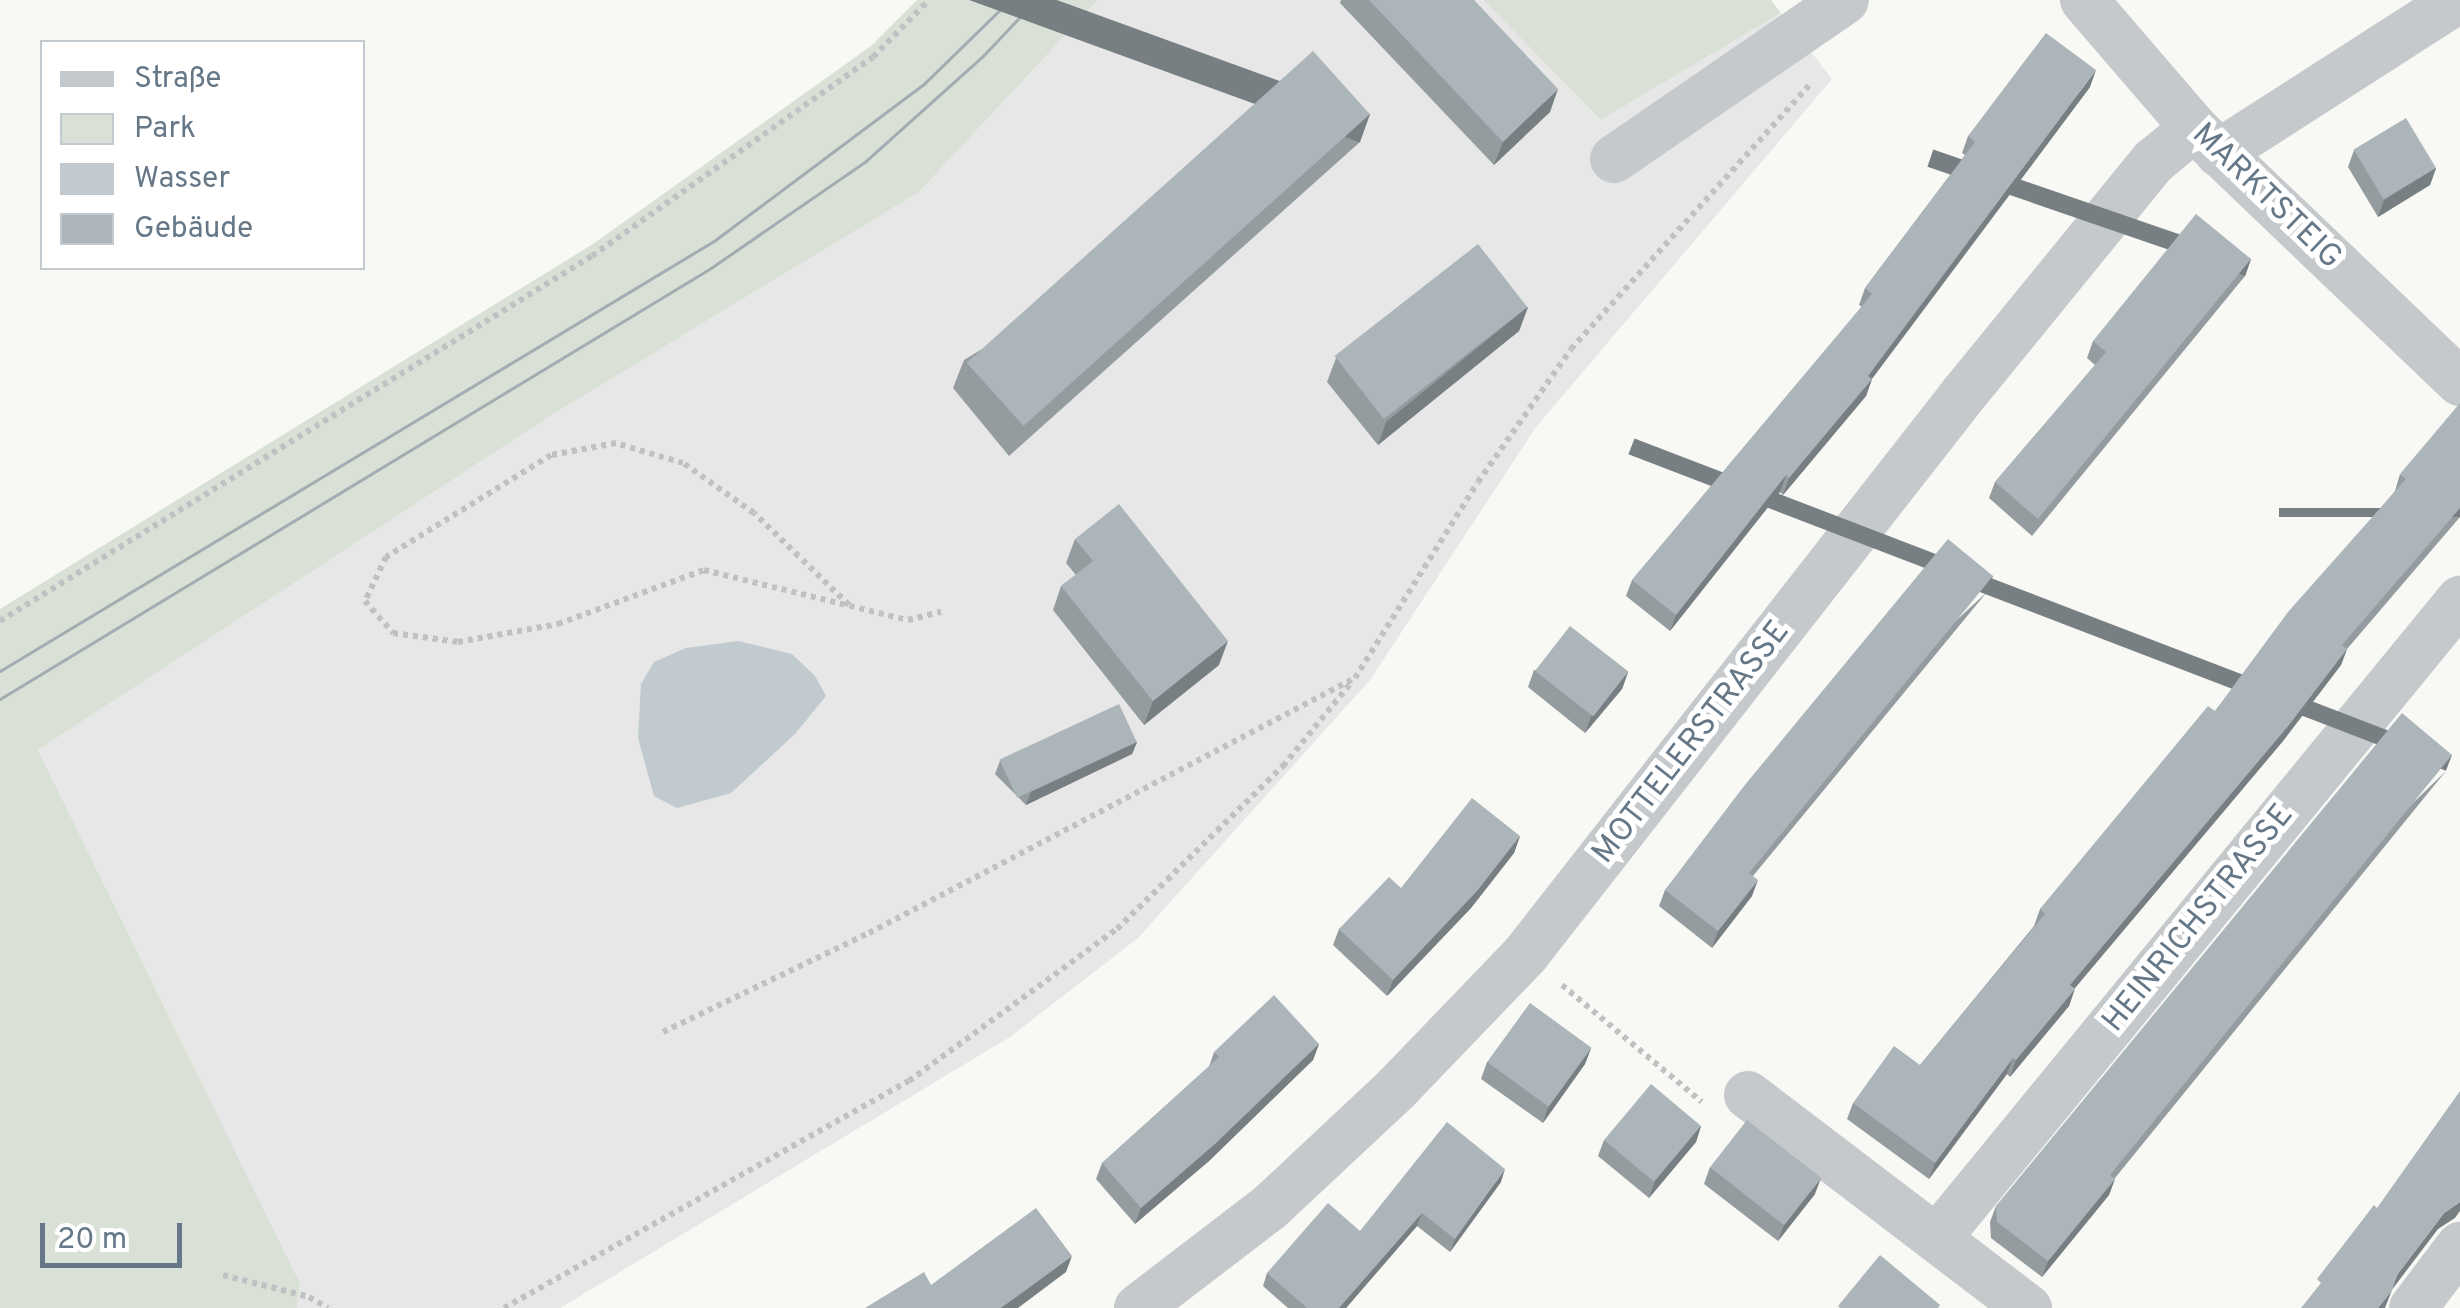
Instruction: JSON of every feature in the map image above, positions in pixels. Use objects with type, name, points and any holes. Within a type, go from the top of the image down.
[{"type":"street","points":[[1614,158],[1845,0]]},
{"type":"street","name":"MARKTSTEIG","points":[[2084,0],[2206,140],[2460,382]]},
{"type":"street","name":"MOTTELERSTRASSE","points":[[1138,1308],[1270,1208],[1397,1088],[1525,954],[1962,396],[2154,162],[2206,140],[2457,0]]},
{"type":"street","name":"HEINRICHSTRASSE","points":[[1938,1238],[2460,600]]},
{"type":"street","points":[[1748,1095],[2028,1308]]},
{"type":"street","points":[[2413,1308],[2460,1246]]},
{"type":"path","points":[[0,622],[592,256],[872,57],[929,0]]},
{"type":"path","points":[[504,1308],[908,1080],[1117,929],[1283,766],[1356,678],[1478,482],[1571,349],[1821,73]]},
{"type":"path","points":[[849,605],[754,513],[683,463],[616,443],[550,455],[386,557],[365,600],[393,632],[458,642],[558,624],[704,570],[908,620],[942,612]]},
{"type":"path","points":[[663,1032],[869,933],[1356,678]]},
{"type":"path","points":[[1525,954],[1702,1102],[1748,1095]]},
{"type":"path","points":[[223,1275],[309,1297],[328,1308]]},
{"type":"shaded area","points":[[1098,0],[1483,0],[1601,120],[1781,13],[1832,79],[1536,427],[1370,680],[1138,938],[1010,1037],[560,1308],[297,1308],[300,1283],[38,750],[555,413],[919,192]]},
{"type":"green space","points":[[917,0],[1098,0],[919,192],[555,413],[38,750],[300,1283],[297,1308],[0,1308],[0,609],[593,244],[871,46]]},
{"type":"green space","points":[[1483,0],[1771,0],[1781,13],[1601,120]]},
{"type":"water","points":[[738,641],[792,654],[815,676],[826,696],[795,734],[731,793],[677,808],[654,796],[638,738],[641,684],[654,662],[686,648]]},
{"type":"building","points":[[1369,0],[1474,0],[1558,89],[1503,142]]},
{"type":"building","points":[[2046,33],[2096,70],[1868,376],[1872,379],[1789,478],[1786,475],[1676,615],[1632,580],[1872,294],[1865,288],[1975,142],[1968,136]]},
{"type":"building","points":[[1313,51],[1370,114],[1024,426],[967,363]]},
{"type":"building","points":[[2406,118],[2436,168],[2384,199],[2354,149]]},
{"type":"building","points":[[2196,214],[2251,259],[2038,519],[1995,482],[2106,352],[2093,341]]},
{"type":"building","points":[[1478,244],[1527,307],[1384,419],[1335,356]]},
{"type":"building","points":[[2460,403],[2460,508],[2342,645],[2347,649],[2289,725],[2070,985],[2075,989],[2016,1060],[2013,1058],[1935,1163],[1853,1103],[1894,1046],[1920,1065],[2045,914],[2040,909],[2208,706],[2215,711],[2288,612],[2406,479],[2400,474]]},
{"type":"building","points":[[1119,504],[1228,641],[1153,701],[1061,586],[1093,561],[1075,539]]},
{"type":"building","points":[[1948,539],[1993,576],[1749,873],[1758,880],[1718,931],[1665,890],[1744,786]]},
{"type":"building","points":[[1570,626],[1628,672],[1593,716],[1535,671]]},
{"type":"building","points":[[1119,704],[1137,742],[1017,798],[999,760]]},
{"type":"building","points":[[2402,713],[2452,755],[2110,1175],[2115,1179],[2048,1261],[1997,1222],[1996,1206]]},
{"type":"building","points":[[1472,798],[1520,836],[1477,891],[1393,980],[1339,929],[1389,877],[1401,888]]},
{"type":"building","points":[[1274,995],[1319,1044],[1215,1144],[1141,1208],[1102,1163],[1219,1057],[1214,1052]]},
{"type":"building","points":[[1530,1003],[1591,1048],[1549,1107],[1487,1062]]},
{"type":"building","points":[[1651,1084],[1701,1126],[1654,1182],[1604,1140]]},
{"type":"building","points":[[2460,1091],[2460,1202],[2444,1213],[2397,1275],[2392,1290],[2378,1308],[2301,1308],[2321,1283],[2317,1279],[2374,1205],[2377,1208]]},
{"type":"building","points":[[1747,1120],[1821,1178],[1784,1225],[1710,1167]]},
{"type":"building","points":[[1447,1122],[1505,1169],[1455,1239],[1422,1213],[1339,1308],[1307,1308],[1267,1273],[1328,1203],[1360,1231]]},
{"type":"building","points":[[1036,1208],[1072,1256],[1000,1308],[865,1308],[924,1272],[931,1285]]},
{"type":"building","points":[[1880,1255],[1940,1305],[1938,1308],[1840,1308]]},
{"type":"tram line","points":[[0,671],[714,241],[924,84],[1010,0]]},
{"type":"tram line","points":[[0,699],[711,268],[866,161],[982,57],[1036,0]]}]
